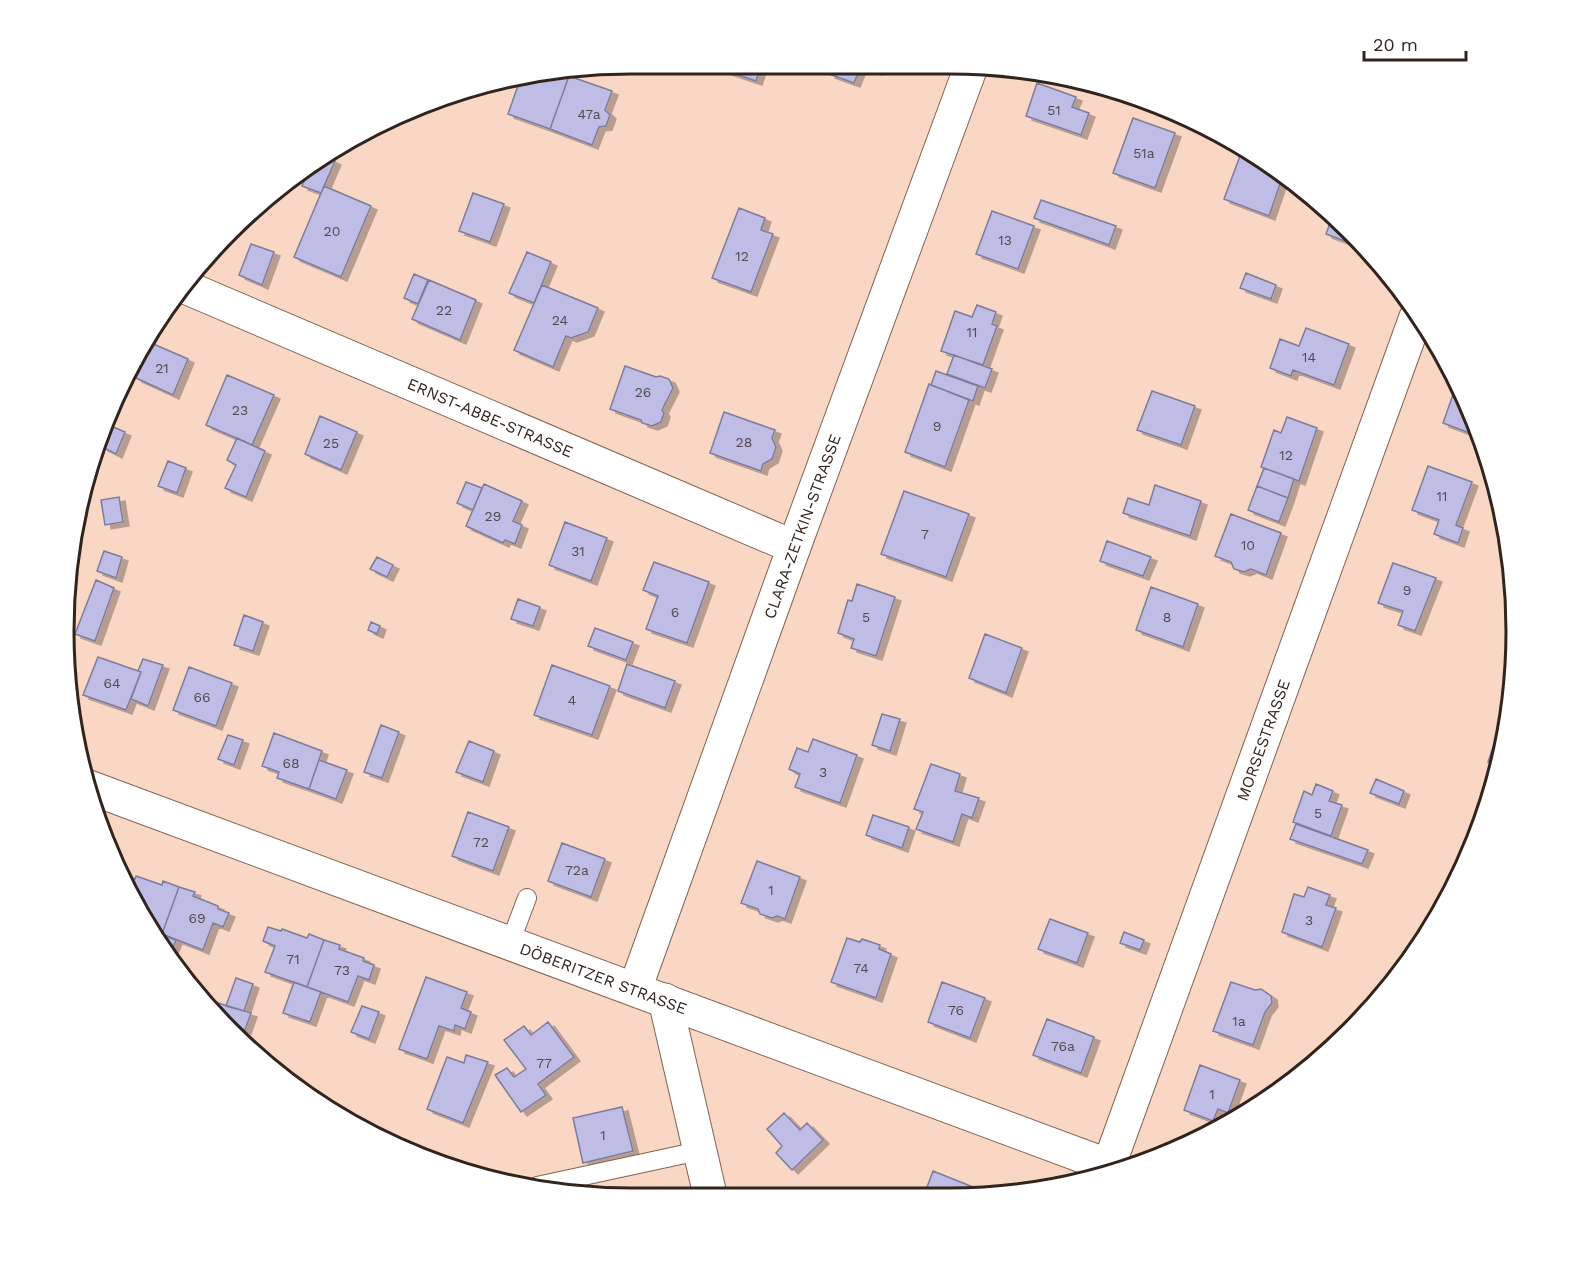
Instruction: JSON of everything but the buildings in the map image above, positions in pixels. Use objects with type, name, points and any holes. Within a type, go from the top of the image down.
[{"type":"street","name":"CLARA-ZETKIN-STRASSE","points":[[635,988],[968,75]]},
{"type":"street","name":"ERNST-ABBE-STRASSE","points":[[191,290],[794,548]]},
{"type":"street","name":"MORSESTRASSE","points":[[1117,1163],[1414,322]]},
{"type":"street","name":"DÖBERITZER STRASSE","points":[[97,790],[1109,1165]]},
{"type":"street","points":[[665,1000],[708,1188]]},
{"type":"lane","points":[[510,943],[527,898]]},
{"type":"lane","points":[[551,1183],[699,1151]]}]
